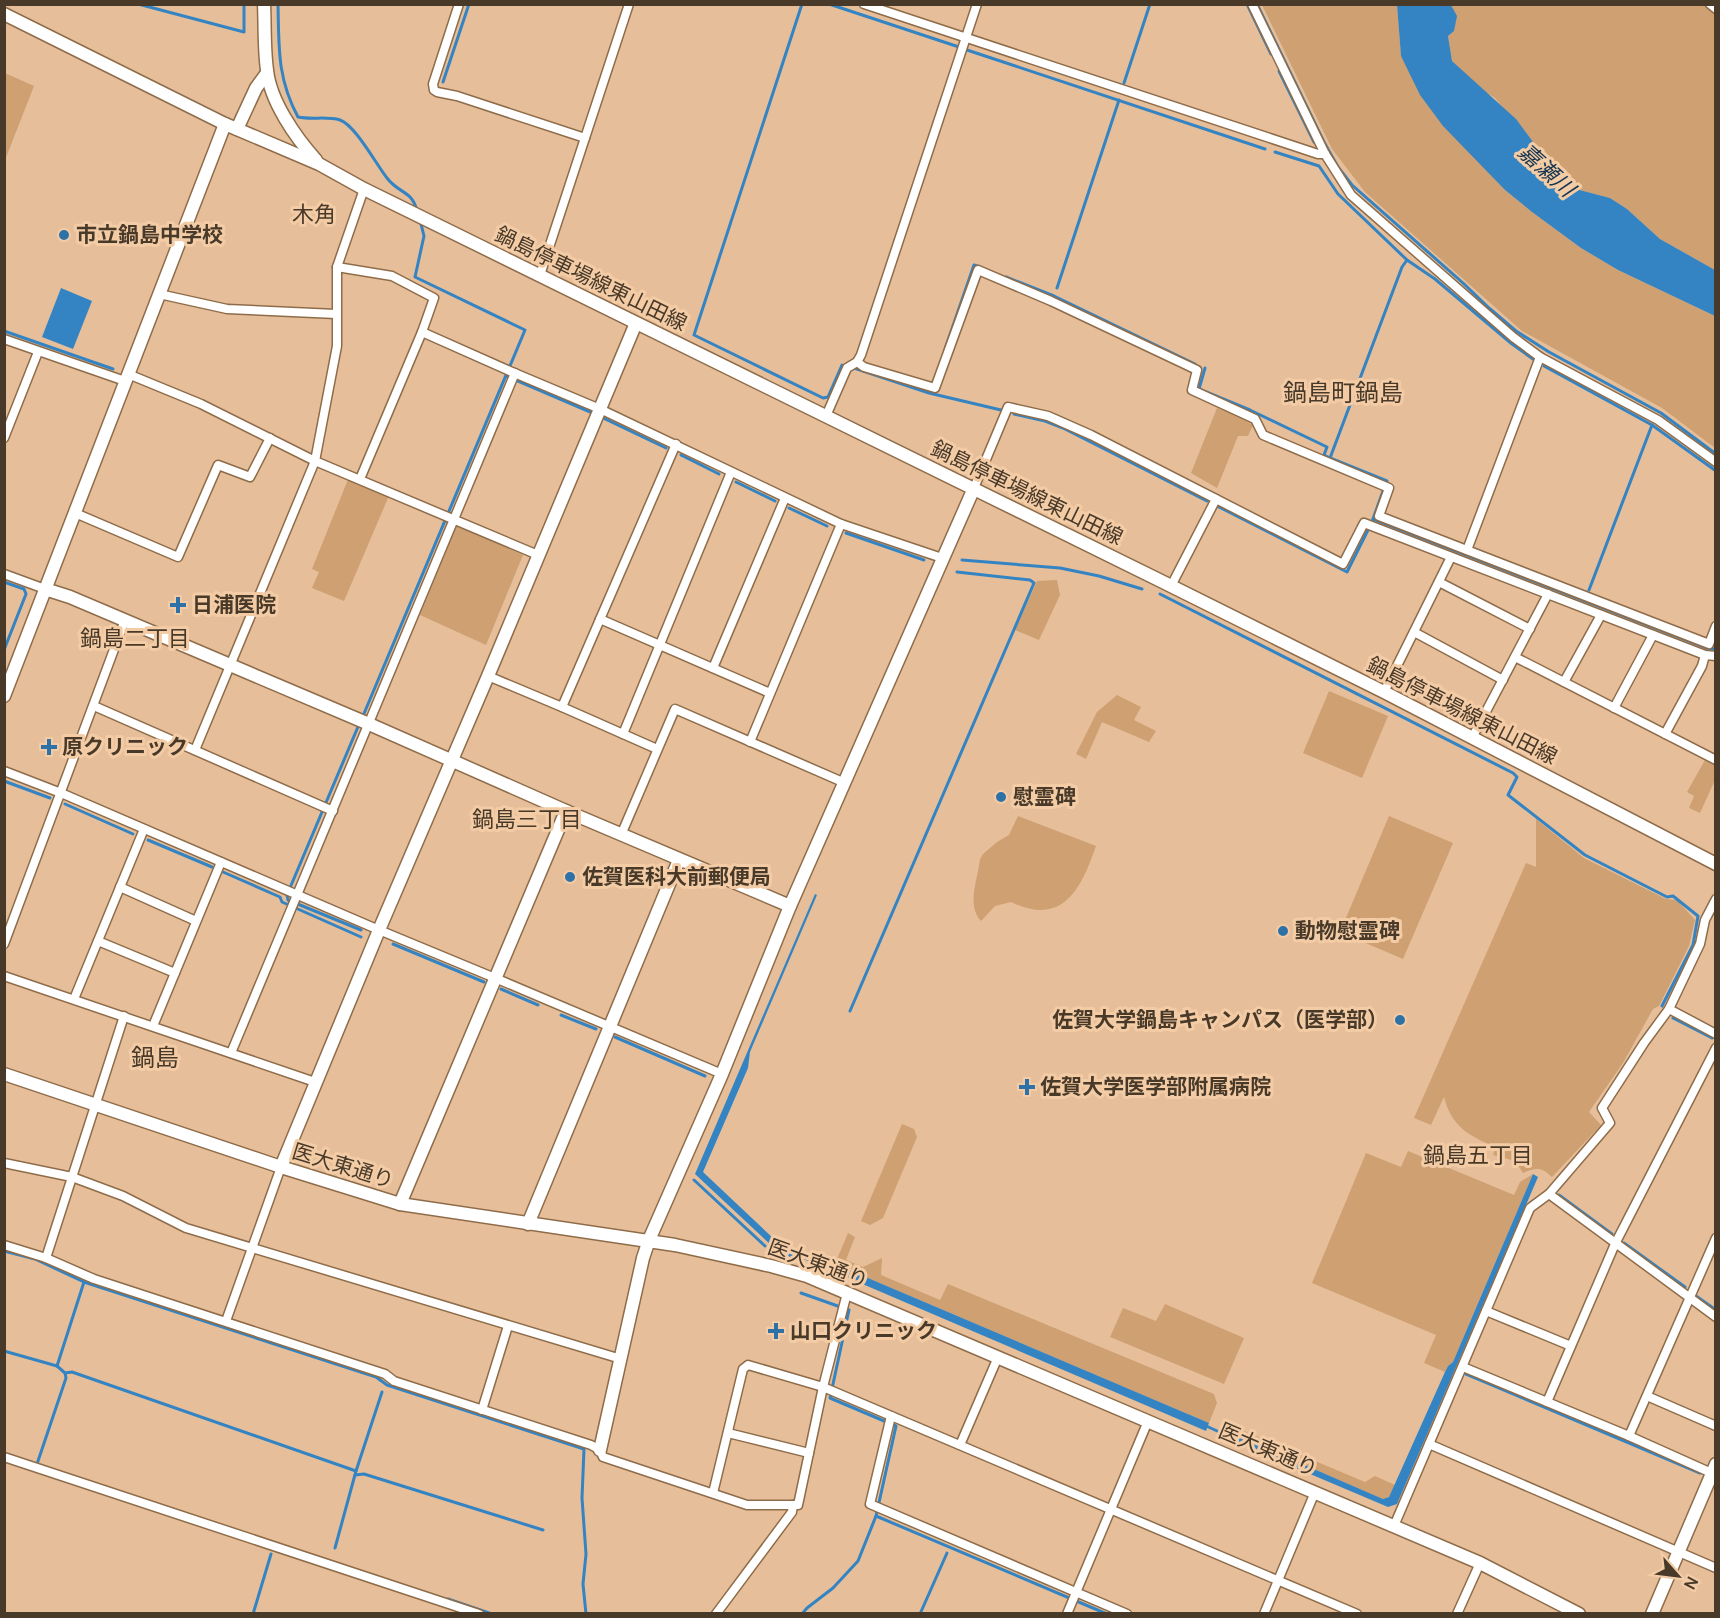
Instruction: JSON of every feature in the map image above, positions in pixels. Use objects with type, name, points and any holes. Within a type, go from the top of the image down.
[{"type":"street","name":"鍋島停車場線東山田線","points":[[264,4],[267,73],[276,102],[298,140],[319,164]]},
{"type":"street","points":[[459,4],[433,84],[434,90],[585,138]]},
{"type":"street","points":[[540,275],[629,4]]},
{"type":"street","points":[[864,4],[1318,154],[1325,154]]},
{"type":"street","points":[[826,416],[847,368],[857,362],[861,355],[977,4]]},
{"type":"street","points":[[1252,4],[1325,154],[1351,195],[1513,337],[1540,357],[1658,420],[1716,462]]},
{"type":"street","points":[[1710,4],[1716,9]]},
{"type":"street","name":"鍋島停車場線東山田線","points":[[4,14],[231,127],[319,164],[364,189],[974,488],[1384,692],[1716,864]]},
{"type":"street","points":[[4,696],[159,294],[231,127],[267,73]]},
{"type":"street","points":[[195,750],[315,461],[337,346],[337,267],[364,189]]},
{"type":"street","points":[[337,267],[392,276],[435,297],[360,479]]},
{"type":"street","points":[[857,362],[864,367],[935,388],[978,270],[1051,301],[1197,370],[1192,390],[1255,419],[1263,435],[1389,488],[1379,516],[1709,644],[1716,626]]},
{"type":"street","points":[[159,294],[227,309],[336,314]]},
{"type":"street","points":[[226,1321],[281,1167],[315,1082],[636,323]]},
{"type":"street","points":[[422,332],[600,409],[841,524],[942,558]]},
{"type":"street","points":[[4,339],[201,404],[315,461],[538,555]]},
{"type":"street","points":[[4,438],[38,352]]},
{"type":"street","points":[[1467,550],[1540,357]]},
{"type":"street","points":[[231,1053],[291,910],[292,894],[510,371]]},
{"type":"street","points":[[600,1450],[649,1240],[722,1074],[790,906],[1008,407],[1048,416],[1091,435],[1343,564],[1364,523],[1705,655],[1716,656]]},
{"type":"street","points":[[75,513],[178,557],[218,465],[250,477],[270,438]]},
{"type":"street","points":[[562,707],[676,444]]},
{"type":"street","points":[[623,734],[731,472]]},
{"type":"street","points":[[713,668],[785,498]]},
{"type":"street","points":[[1171,586],[1216,499]]},
{"type":"street","points":[[750,742],[841,524]]},
{"type":"street","points":[[1384,692],[1451,557]]},
{"type":"street","points":[[4,574],[70,597],[125,620],[790,906]]},
{"type":"street","points":[[1439,582],[1530,629]]},
{"type":"street","points":[[1472,738],[1548,594]]},
{"type":"street","points":[[1564,682],[1601,615]]},
{"type":"street","points":[[600,619],[770,693]]},
{"type":"street","points":[[4,944],[125,620]]},
{"type":"street","points":[[1414,632],[1503,680]]},
{"type":"street","points":[[1614,708],[1653,635]]},
{"type":"street","points":[[1665,734],[1702,666],[1705,655]]},
{"type":"street","points":[[1515,657],[1715,759]]},
{"type":"street","points":[[488,676],[657,749]]},
{"type":"street","points":[[94,706],[328,808]]},
{"type":"street","points":[[621,835],[675,709],[845,783]]},
{"type":"street","points":[[4,771],[61,793],[292,894],[722,1074]]},
{"type":"street","points":[[400,1204],[566,811]]},
{"type":"street","points":[[74,999],[144,829]]},
{"type":"street","points":[[528,1224],[679,860]]},
{"type":"street","points":[[153,1026],[221,862]]},
{"type":"street","points":[[120,887],[196,921]]},
{"type":"street","points":[[1394,1526],[1530,1208],[1549,1194],[1610,1123],[1602,1108],[1669,1009],[1700,944],[1705,921],[1716,899]]},
{"type":"street","points":[[98,941],[175,973]]},
{"type":"street","points":[[4,976],[315,1082]]},
{"type":"street","points":[[1669,1009],[1716,1034]]},
{"type":"street","points":[[46,1258],[124,1016]]},
{"type":"street","points":[[1547,1402],[1616,1245],[1716,1048]]},
{"type":"street","name":"医大東通り","points":[[4,1074],[94,1106],[400,1204],[649,1240],[693,1248],[807,1276],[845,1303],[998,1357],[1480,1563],[1579,1614]]},
{"type":"street","points":[[4,1163],[72,1177],[123,1196],[186,1228],[621,1359]]},
{"type":"street","points":[[1549,1194],[1716,1317]]},
{"type":"street","points":[[1629,1436],[1716,1238]]},
{"type":"street","points":[[4,1245],[46,1258],[94,1279],[385,1374],[394,1381],[591,1445],[600,1450],[603,1456],[747,1505],[798,1505],[809,1453],[829,1390],[845,1303]]},
{"type":"street","points":[[1486,1311],[1571,1346]]},
{"type":"street","points":[[482,1410],[508,1326]]},
{"type":"street","points":[[960,1445],[998,1357]]},
{"type":"street","points":[[713,1493],[743,1369],[748,1365],[829,1390],[890,1420],[960,1445],[1278,1581],[1336,1610],[1357,1614]]},
{"type":"street","points":[[1462,1366],[1714,1471],[1652,1614]]},
{"type":"street","points":[[1647,1396],[1716,1426]]},
{"type":"street","points":[[890,1420],[870,1504],[1074,1597],[1127,1614]]},
{"type":"street","points":[[1067,1614],[1148,1421]]},
{"type":"street","points":[[728,1433],[809,1453]]},
{"type":"street","points":[[1429,1444],[1716,1568]]},
{"type":"street","points":[[4,1457],[479,1614]]},
{"type":"street","points":[[1264,1614],[1315,1492]]},
{"type":"street","points":[[716,1614],[792,1512],[793,1505]]},
{"type":"street","points":[[1457,1614],[1480,1563]]},
{"type":"shaded area","points":[[1262,5],[1397,5],[1401,56],[1479,162],[1505,190],[1581,248],[1618,270],[1715,316],[1715,448],[1662,408],[1522,331],[1365,192],[1332,149]]},
{"type":"shaded area","points":[[1451,5],[1715,5],[1715,270],[1660,239],[1627,209],[1610,198],[1572,188],[1556,173],[1495,98],[1481,89],[1452,61],[1448,36],[1454,31],[1456,16]]},
{"type":"shaded area","points":[[5,73],[34,86],[5,160]]},
{"type":"shaded area","points":[[1217,408],[1253,425],[1248,436],[1238,436],[1217,488],[1191,473]]},
{"type":"shaded area","points":[[349,477],[386,493],[388,498],[344,601],[312,588],[319,572],[312,569]]},
{"type":"shaded area","points":[[457,525],[523,555],[486,645],[420,615]]},
{"type":"shaded area","points":[[1057,580],[1060,595],[1039,640],[1015,630],[1037,581]]},
{"type":"shaded area","points":[[1329,691],[1388,716],[1362,778],[1303,753]]},
{"type":"shaded area","points":[[1117,695],[1141,707],[1134,720],[1156,731],[1149,742],[1102,722],[1086,759],[1076,754],[1097,712]]},
{"type":"shaded area","points":[[1705,760],[1715,766],[1715,780],[1700,813],[1689,808],[1694,796],[1687,792]]},
{"type":"shaded area","points":[[1018,816],[1096,846],[1076,889],[1057,907],[1044,910],[1029,909],[1011,902],[995,906],[981,921],[974,907],[974,892],[980,859],[997,842],[1009,835]]},
{"type":"shaded area","points":[[1389,816],[1453,843],[1403,959],[1340,932]]},
{"type":"shaded area","points":[[1536,819],[1584,858],[1666,899],[1677,900],[1695,920],[1689,946],[1659,1006],[1653,1009],[1623,1063],[1589,1112],[1601,1125],[1552,1177],[1539,1169],[1523,1173],[1515,1161],[1493,1155],[1496,1147],[1463,1129],[1451,1116],[1444,1097],[1431,1125],[1414,1118],[1526,863],[1536,867]]},
{"type":"shaded area","points":[[902,1124],[914,1129],[917,1137],[883,1218],[870,1225],[861,1221]]},
{"type":"shaded area","points":[[1408,1151],[1514,1195],[1520,1182],[1533,1174],[1453,1362],[1445,1372],[1424,1363],[1436,1335],[1312,1283],[1366,1153],[1401,1167]]},
{"type":"shaded area","points":[[848,1233],[855,1237],[846,1260],[863,1267],[882,1258],[881,1275],[940,1300],[948,1284],[1214,1394],[1217,1403],[1209,1423],[835,1264]]},
{"type":"shaded area","points":[[1165,1304],[1244,1338],[1224,1384],[1110,1337],[1123,1308],[1156,1321]]},
{"type":"shaded area","points":[[1230,1425],[1365,1482],[1375,1476],[1395,1485],[1389,1497],[1383,1499],[1226,1431]]},
{"type":"water","name":"嘉瀬川","points":[[1397,5],[1451,5],[1457,16],[1454,31],[1448,36],[1452,61],[1516,119],[1556,173],[1572,188],[1610,198],[1627,209],[1660,239],[1715,270],[1715,316],[1618,270],[1581,248],[1505,190],[1443,126],[1420,95],[1401,56]]},
{"type":"water","points":[[61,288],[92,301],[73,349],[42,337]]},
{"type":"water","points":[[815,894],[817,895],[750,1052],[748,1068],[703,1172],[775,1240],[797,1252],[793,1259],[772,1246],[695,1174]]},
{"type":"water","points":[[1533,1174],[1538,1177],[1397,1504],[1388,1507],[1223,1437],[1226,1431],[1383,1499],[1389,1497],[1445,1372],[1453,1362]]},
{"type":"water","points":[[835,1264],[1209,1423],[1206,1431],[832,1271]]},
{"type":"waterway","points":[[138,4],[244,32],[244,4]]},
{"type":"waterway","points":[[278,4],[279,48],[283,75],[286,89],[298,117],[335,119],[346,123],[359,137],[387,178],[412,199],[417,211]]},
{"type":"waterway","points":[[443,82],[469,4]]},
{"type":"waterway","points":[[802,4],[694,335],[823,398],[828,397],[842,365]]},
{"type":"waterway","points":[[829,4],[959,47]]},
{"type":"waterway","points":[[1124,83],[1150,4]]},
{"type":"waterway","points":[[1247,4],[1271,54]]},
{"type":"waterway","points":[[1257,4],[1324,142],[1338,167],[1352,185],[1516,331],[1549,352],[1661,413],[1716,454]]},
{"type":"waterway","points":[[967,50],[1265,149]]},
{"type":"waterway","points":[[1279,71],[1314,142]]},
{"type":"waterway","points":[[1057,288],[1119,100]]},
{"type":"waterway","points":[[1275,152],[1319,166],[1338,194],[1407,260],[1435,279],[1533,359]]},
{"type":"waterway","points":[[363,716],[525,330],[415,277],[424,236],[420,220]]},
{"type":"waterway","points":[[1330,458],[1402,267],[1407,260]]},
{"type":"waterway","points":[[945,349],[974,265],[980,267]]},
{"type":"waterway","points":[[1006,277],[1054,296],[1195,364]]},
{"type":"waterway","points":[[4,331],[113,369]]},
{"type":"waterway","points":[[1544,366],[1652,425],[1716,471]]},
{"type":"waterway","points":[[854,368],[929,393],[1001,410]]},
{"type":"waterway","points":[[1205,368],[1199,389],[1250,410],[1327,447],[1324,455],[1330,458],[1387,481]]},
{"type":"waterway","points":[[506,376],[595,414]]},
{"type":"waterway","points":[[1014,414],[1063,428],[1207,501]]},
{"type":"waterway","points":[[601,417],[666,448]]},
{"type":"waterway","points":[[1589,590],[1652,425]]},
{"type":"waterway","points":[[681,455],[719,474]]},
{"type":"waterway","points":[[736,482],[775,501]]},
{"type":"waterway","points":[[1373,519],[1383,491]]},
{"type":"waterway","points":[[1219,507],[1347,572],[1369,528]]},
{"type":"waterway","points":[[789,508],[827,526]]},
{"type":"waterway","points":[[1373,519],[1707,648],[1716,649]]},
{"type":"waterway","points":[[846,533],[924,560]]},
{"type":"waterway","points":[[962,560],[1060,568],[1099,576],[1142,589]]},
{"type":"waterway","points":[[850,1011],[1034,583],[1030,580],[957,572]]},
{"type":"waterway","points":[[4,582],[24,589],[26,594],[4,650]]},
{"type":"waterway","points":[[1160,594],[1513,773],[1517,777],[1508,795],[1585,855],[1667,897],[1673,896],[1698,916],[1693,945],[1662,1006]]},
{"type":"waterway","points":[[360,722],[287,895],[288,900],[361,930]]},
{"type":"waterway","points":[[4,781],[50,798]]},
{"type":"waterway","points":[[65,804],[133,834]]},
{"type":"waterway","points":[[148,840],[212,867]]},
{"type":"waterway","points":[[223,872],[280,897],[282,902],[361,937]]},
{"type":"waterway","points":[[393,944],[484,982]]},
{"type":"waterway","points":[[501,989],[538,1005]]},
{"type":"waterway","points":[[561,1015],[596,1029]]},
{"type":"waterway","points":[[1673,1018],[1712,1038]]},
{"type":"waterway","points":[[615,1037],[705,1076]]},
{"type":"waterway","points":[[694,1180],[765,1246]]},
{"type":"waterway","points":[[1559,1195],[1612,1234]]},
{"type":"waterway","points":[[1624,1243],[1685,1287]]},
{"type":"waterway","points":[[4,1251],[35,1259],[84,1282],[376,1377],[387,1385],[584,1449],[582,1498],[586,1554],[583,1584],[586,1614]]},
{"type":"waterway","points":[[792,1253],[836,1270]]},
{"type":"waterway","points":[[37,1464],[66,1378],[65,1373],[57,1366],[84,1282]]},
{"type":"waterway","points":[[801,1293],[849,1310],[830,1398],[896,1426],[876,1516],[858,1561],[833,1588],[802,1614]]},
{"type":"waterway","points":[[1696,1296],[1716,1310]]},
{"type":"waterway","points":[[4,1351],[57,1366]]},
{"type":"waterway","points":[[65,1373],[72,1372],[356,1471]]},
{"type":"waterway","points":[[1466,1374],[1700,1473]]},
{"type":"waterway","points":[[335,1548],[356,1471],[382,1392]]},
{"type":"waterway","points":[[1204,1425],[1226,1435]]},
{"type":"waterway","points":[[355,1475],[364,1474],[543,1530]]},
{"type":"waterway","points":[[876,1516],[1107,1614]]},
{"type":"waterway","points":[[920,1614],[947,1553]]},
{"type":"waterway","points":[[253,1614],[271,1554]]},
{"type":"waterway","points":[[448,1599],[492,1614]]},
{"type":"place","name":"市立鍋島中学校","points":[[64,235]]},
{"type":"place","name":"日浦医院","points":[[178,605]]},
{"type":"place","name":"原クリニック","points":[[49,747]]},
{"type":"place","name":"慰霊碑","points":[[1001,797]]},
{"type":"place","name":"佐賀医科大前郵便局","points":[[570,877]]},
{"type":"place","name":"動物慰霊碑","points":[[1283,931]]},
{"type":"place","name":"佐賀大学鍋島キャンパス（医学部）","points":[[1400,1020]]},
{"type":"place","name":"佐賀大学医学部附属病院","points":[[1027,1087]]},
{"type":"place","name":"山口クリニック","points":[[776,1331]]},
{"type":"district","name":"木角","points":[[314,214]]},
{"type":"district","name":"鍋島町鍋島","points":[[1343,393]]},
{"type":"district","name":"鍋島二丁目","points":[[135,638]]},
{"type":"district","name":"鍋島三丁目","points":[[527,819]]},
{"type":"district","name":"鍋島","points":[[155,1058]]},
{"type":"district","name":"鍋島五丁目","points":[[1478,1155]]}]
